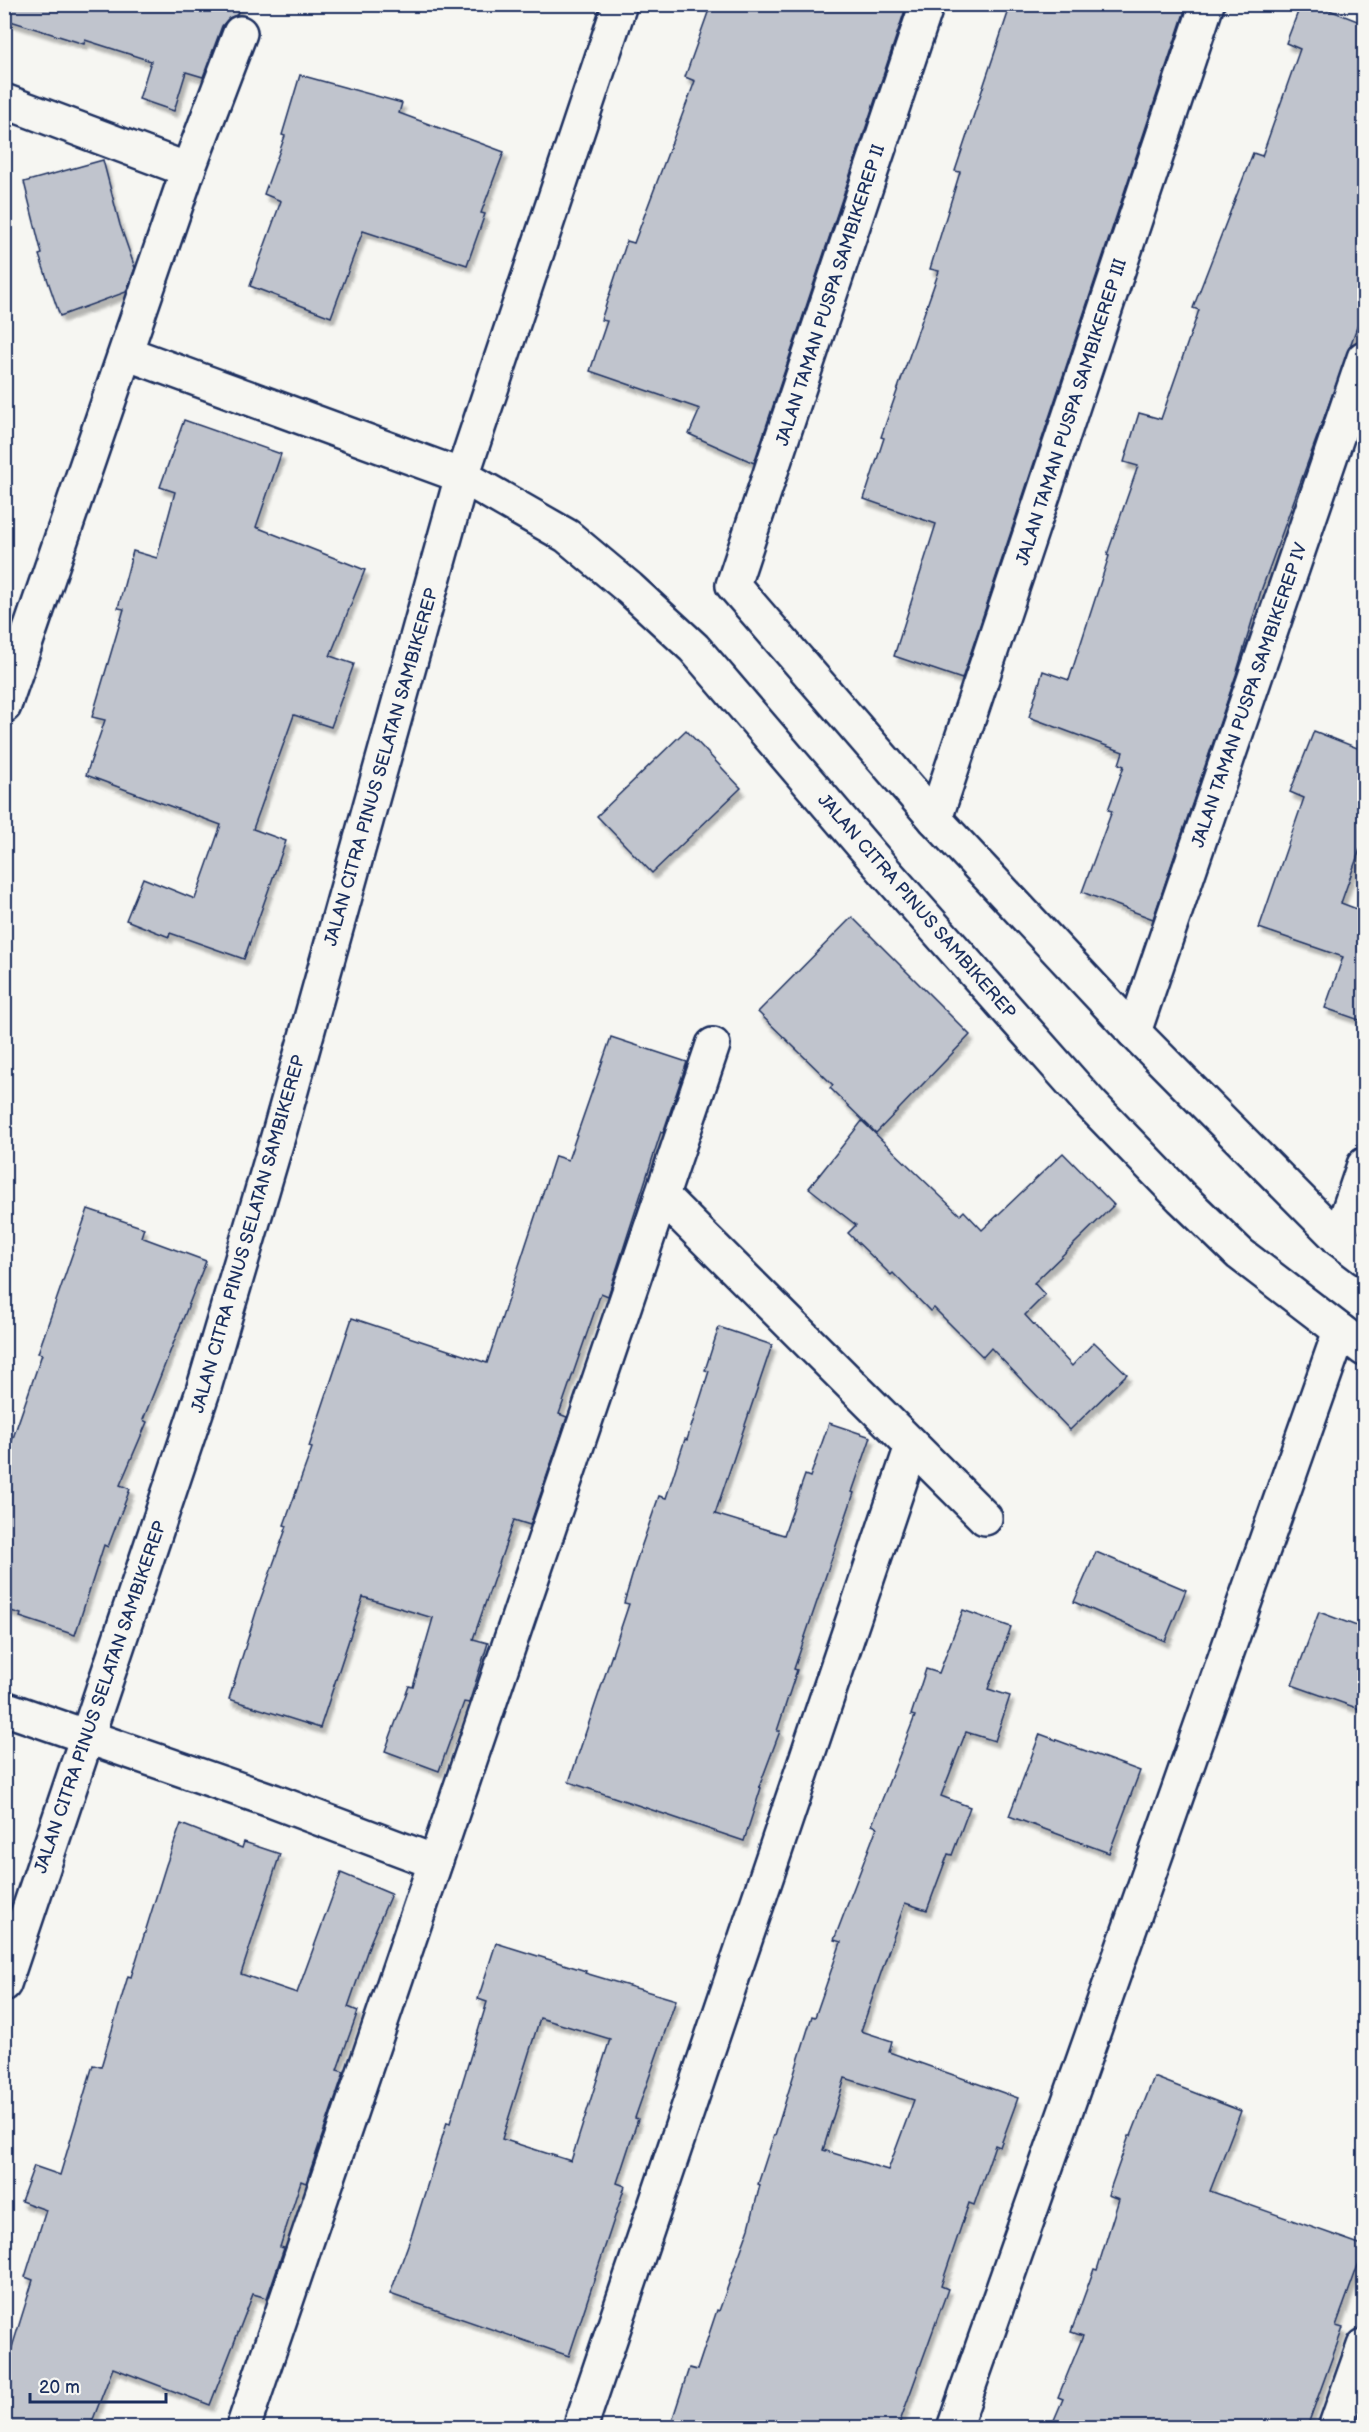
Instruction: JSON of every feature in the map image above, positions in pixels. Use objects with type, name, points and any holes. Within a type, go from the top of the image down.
[{"type":"street","name":"JALAN CITRA PINUS SELATAN SAMBIKEREP","points":[[4,1984],[213,1357],[280,1130],[462,476],[620,4]]},
{"type":"street","name":"JALAN TAMAN PUSPA SAMBIKEREP II","points":[[927,4],[733,585],[935,819]]},
{"type":"street","name":"JALAN TAMAN PUSPA SAMBIKEREP III","points":[[935,819],[1207,4]]},
{"type":"street","points":[[4,706],[188,170],[240,33]]},
{"type":"street","points":[[4,101],[188,170]]},
{"type":"street","name":"JALAN CITRA PINUS SAMBIKEREP","points":[[126,353],[462,476],[567,536],[629,588],[694,648],[882,868],[1091,1104],[1240,1254],[1352,1340]]},
{"type":"street","name":"JALAN TAMAN PUSPA SAMBIKEREP IV","points":[[1134,1032],[1365,358]]},
{"type":"street","points":[[935,819],[1134,1032],[1339,1239],[1365,1258]]},
{"type":"street","points":[[243,2427],[713,1046]]},
{"type":"street","points":[[1339,1239],[1365,1165]]},
{"type":"street","points":[[662,1196],[985,1518]]},
{"type":"street","points":[[954,2427],[1352,1340]]},
{"type":"street","points":[[580,2427],[912,1446]]},
{"type":"street","points":[[4,1708],[273,1801],[435,1862]]},
{"type":"street","points":[[1335,2427],[1365,2346]]},
{"type":"building","points":[[4,4],[240,4],[237,15],[229,18],[222,26],[203,77],[186,72],[174,111],[139,99],[151,61],[85,40],[84,44],[4,19]]},
{"type":"building","points":[[711,4],[907,4],[754,463],[689,434],[700,409],[590,371],[607,321],[601,320],[627,241],[634,243],[695,81],[685,77]]},
{"type":"building","points":[[1011,4],[1187,4],[962,679],[894,656],[936,524],[864,499],[884,438],[881,437],[939,271],[930,269],[960,172],[955,171]]},
{"type":"building","points":[[1301,4],[1314,4],[1365,24],[1365,305],[1261,591],[1236,675],[1153,919],[1082,892],[1112,811],[1108,810],[1124,766],[1119,764],[1123,752],[1029,717],[1043,671],[1069,680],[1109,556],[1107,555],[1138,466],[1124,462],[1139,413],[1161,419],[1199,310],[1193,308],[1253,153],[1262,156],[1300,49],[1286,43]]},
{"type":"building","points":[[300,75],[402,103],[399,113],[504,152],[481,213],[485,214],[467,265],[363,231],[331,317],[250,286],[281,201],[264,194],[285,136],[282,135]]},
{"type":"building","points":[[103,160],[120,225],[135,268],[126,292],[60,316],[39,255],[42,254],[24,182]]},
{"type":"building","points":[[184,420],[281,454],[256,527],[365,570],[330,656],[354,664],[331,727],[294,715],[253,829],[286,841],[244,959],[170,933],[169,937],[126,920],[143,878],[195,899],[221,825],[86,775],[105,720],[92,717],[124,609],[118,608],[133,551],[157,558],[175,492],[160,487]]},
{"type":"building","points":[[686,730],[741,788],[652,873],[597,816]]},
{"type":"building","points":[[1314,731],[1365,751],[1365,835],[1341,903],[1365,912],[1365,1022],[1325,1008],[1343,957],[1259,928],[1304,798],[1290,792]]},
{"type":"building","points":[[852,917],[970,1035],[876,1133],[830,1088],[833,1085],[758,1012]]},
{"type":"building","points":[[611,1037],[687,1062],[663,1133],[661,1132],[608,1296],[601,1293],[559,1414],[567,1417],[530,1525],[514,1520],[473,1639],[488,1643],[469,1703],[464,1702],[439,1771],[385,1751],[409,1686],[413,1687],[433,1618],[363,1597],[320,1728],[229,1699],[257,1609],[287,1526],[284,1525],[312,1448],[309,1447],[352,1318],[487,1363],[555,1156],[568,1160]]},
{"type":"building","points":[[862,1121],[960,1215],[964,1211],[982,1230],[1063,1153],[1114,1205],[1034,1283],[1045,1295],[1025,1315],[1072,1366],[1094,1342],[1127,1374],[1070,1430],[991,1348],[983,1357],[934,1308],[930,1311],[893,1273],[891,1275],[848,1233],[856,1225],[809,1188]]},
{"type":"building","points":[[88,1209],[144,1228],[141,1237],[206,1261],[143,1420],[147,1422],[120,1485],[130,1489],[108,1547],[104,1545],[75,1635],[20,1617],[21,1614],[4,1609],[4,1464],[42,1354],[38,1353]]},
{"type":"building","points":[[719,1327],[772,1345],[715,1514],[784,1535],[805,1475],[810,1477],[829,1423],[871,1437],[794,1669],[797,1670],[777,1731],[780,1731],[759,1787],[761,1788],[744,1841],[569,1782],[629,1604],[624,1603],[638,1556],[659,1496],[666,1498],[685,1439],[687,1440],[709,1371],[705,1370]]},
{"type":"building","points":[[1096,1552],[1186,1590],[1165,1641],[1074,1602]]},
{"type":"building","points":[[963,1610],[1011,1627],[988,1689],[1010,1696],[995,1741],[966,1732],[941,1796],[970,1807],[952,1855],[948,1854],[927,1910],[905,1903],[861,2031],[892,2041],[889,2052],[1018,2098],[1000,2147],[995,2145],[974,2205],[969,2203],[941,2286],[948,2289],[898,2427],[670,2427],[689,2368],[697,2370],[717,2310],[719,2311],[749,2228],[760,2185],[758,2184],[812,2016],[815,2017],[841,1942],[834,1940],[877,1827],[872,1825],[915,1716],[911,1715],[926,1669],[939,1673]],"holes":[[[845,2078],[914,2100],[888,2170],[823,2150]]]},
{"type":"building","points":[[1319,1612],[1365,1629],[1365,1711],[1292,1685]]},
{"type":"building","points":[[1040,1734],[1140,1771],[1109,1853],[1009,1816]]},
{"type":"building","points":[[181,1824],[242,1848],[244,1842],[280,1854],[241,1974],[297,1993],[341,1873],[391,1894],[370,1943],[348,2007],[358,2011],[337,2070],[344,2072],[306,2183],[301,2181],[280,2247],[284,2248],[267,2298],[253,2294],[210,2405],[113,2368],[90,2427],[4,2427],[4,2373],[33,2280],[25,2277],[46,2210],[21,2201],[34,2166],[60,2175],[93,2065],[101,2067],[128,1976],[131,1977]]},
{"type":"building","points":[[496,1943],[676,2000],[635,2118],[638,2119],[617,2183],[625,2186],[569,2356],[390,2294],[412,2234],[447,2122],[450,2123],[487,2002],[478,1999]],"holes":[[[540,2018],[610,2039],[571,2161],[502,2139]]]},
{"type":"building","points":[[1154,2077],[1241,2111],[1210,2191],[1365,2246],[1336,2326],[1343,2328],[1307,2427],[1051,2427],[1063,2399],[1058,2397],[1083,2336],[1071,2332],[1094,2269],[1097,2270],[1119,2199],[1108,2195],[1129,2136],[1131,2136]]}]
